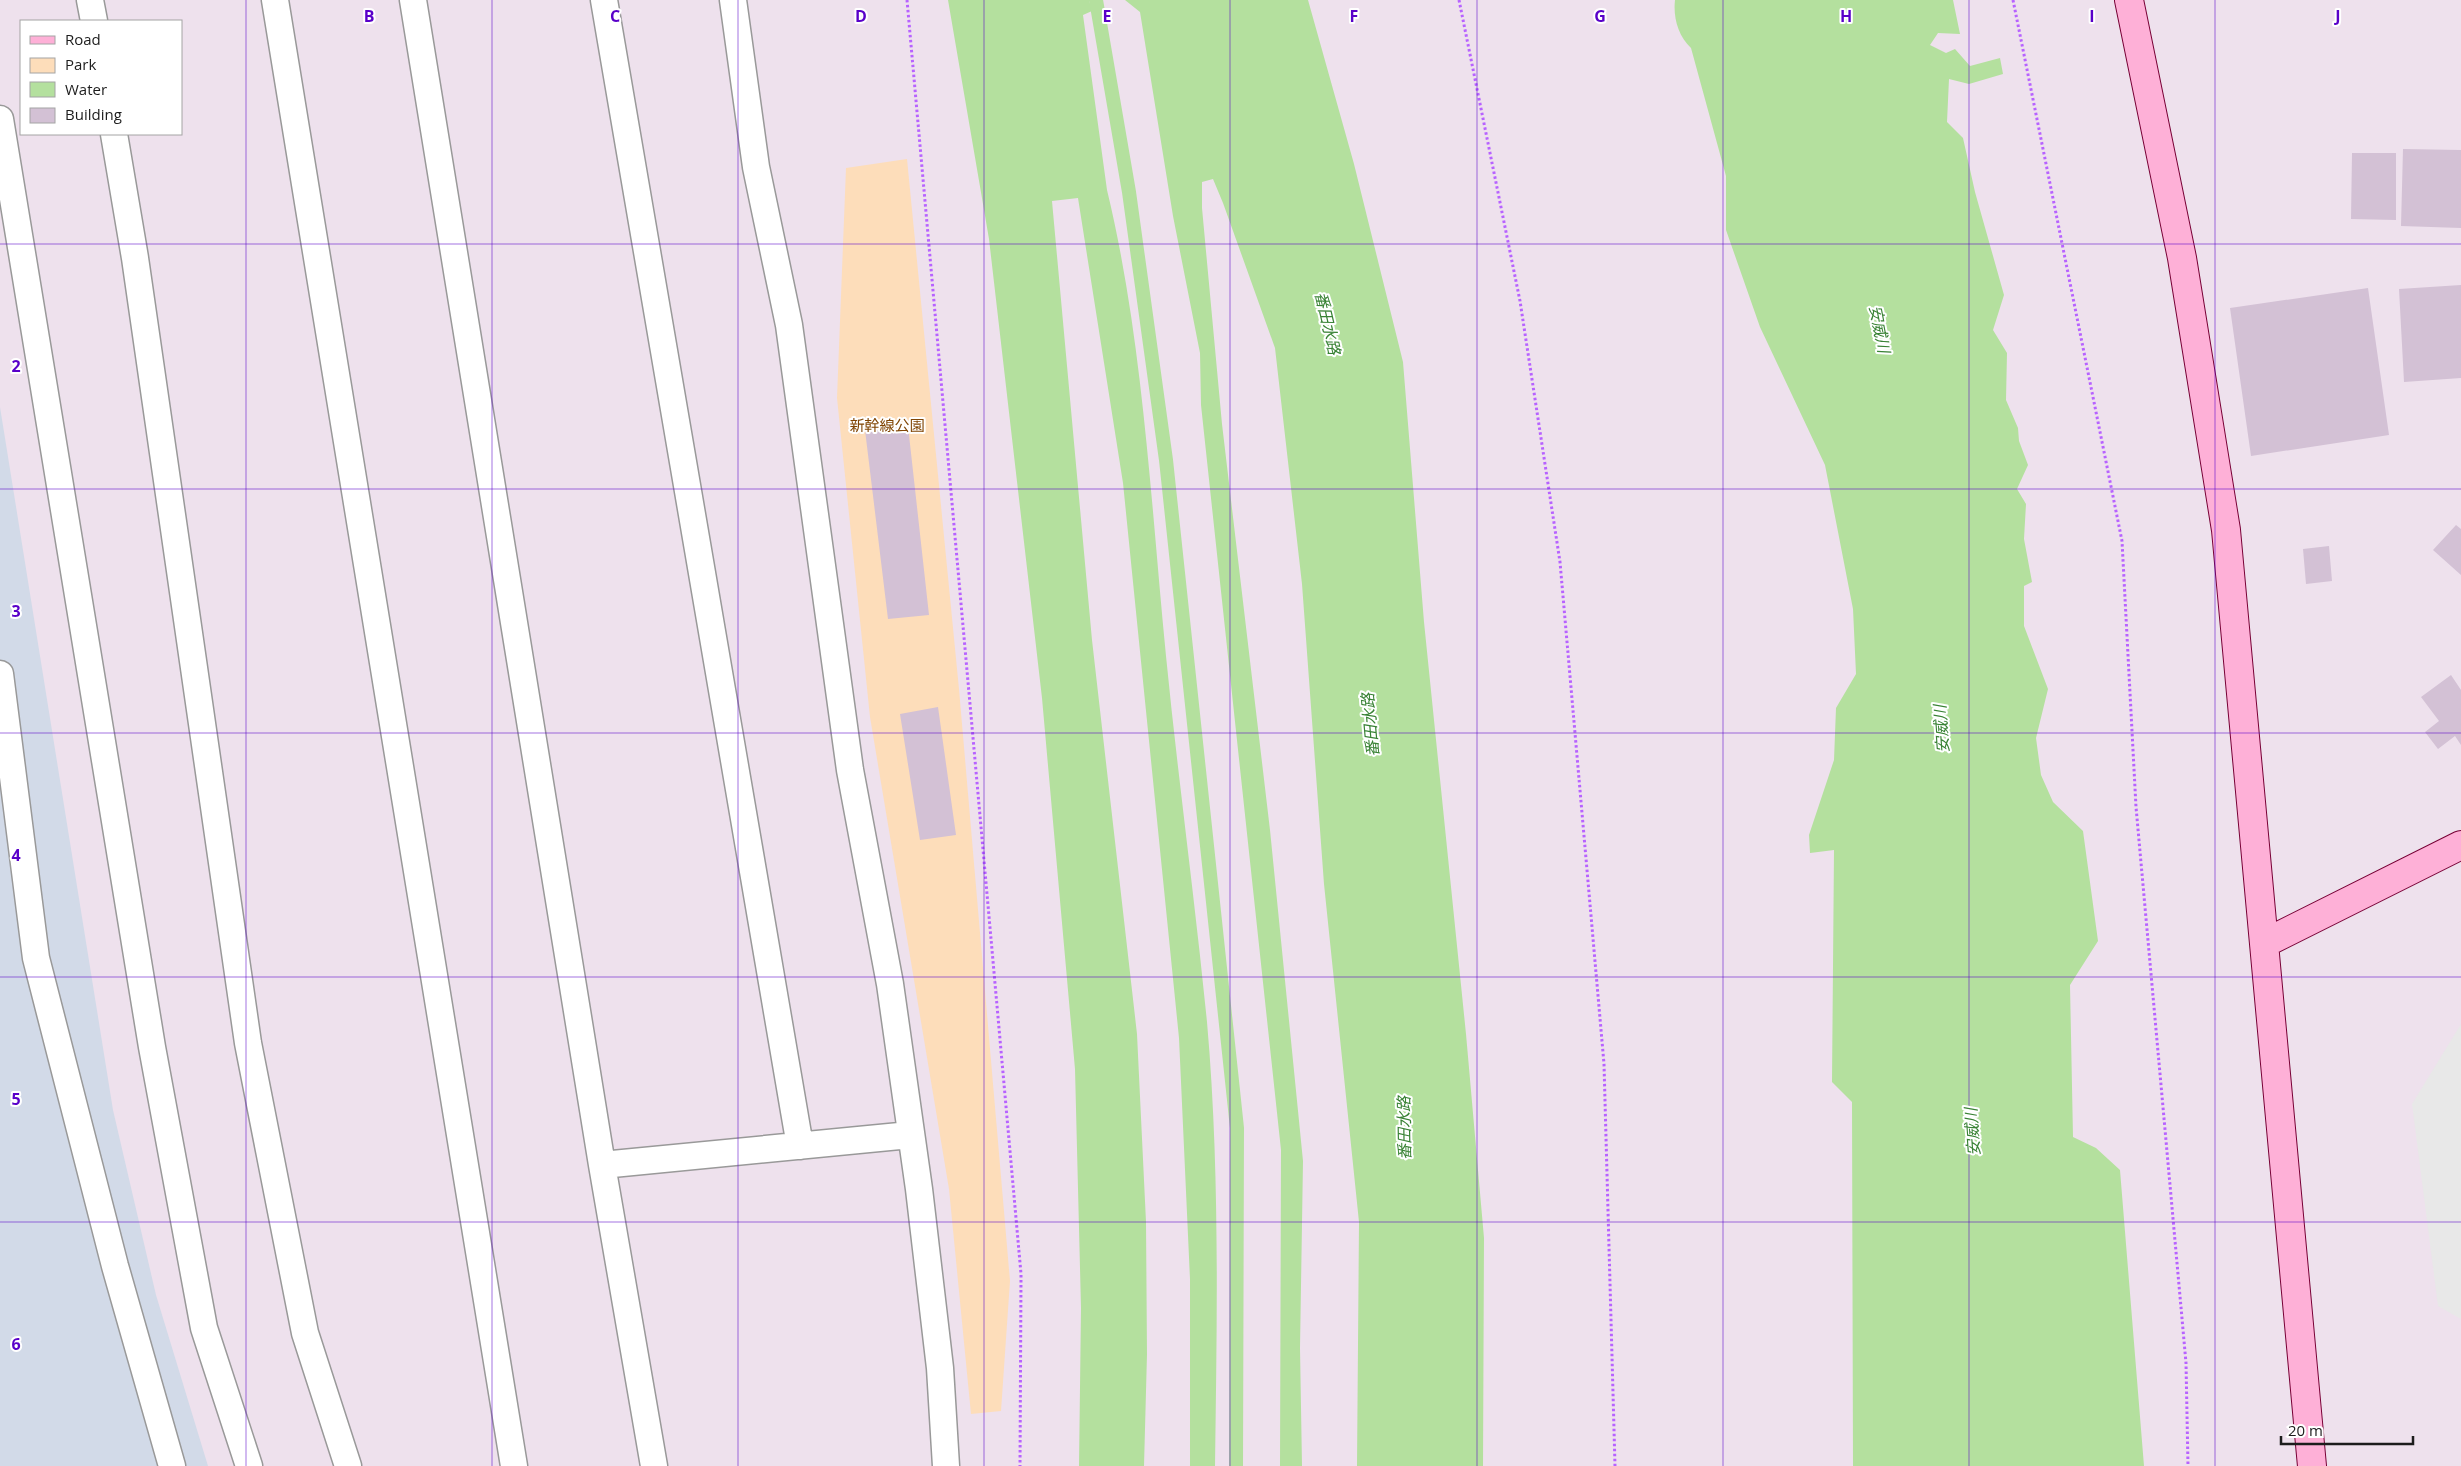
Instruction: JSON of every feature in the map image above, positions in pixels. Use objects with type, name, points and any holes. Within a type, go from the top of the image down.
[{"type":"street","points":[[2128,0],[2182,258],[2226,530],[2312,1466]]},
{"type":"street","points":[[2265,943],[2461,845]]},
{"type":"lane","points":[[90,0],[94,20]]},
{"type":"lane","points":[[275,0],[514,1466]]},
{"type":"lane","points":[[413,0],[602,1165],[654,1466]]},
{"type":"lane","points":[[604,0],[800,1146]]},
{"type":"lane","points":[[733,0],[756,167],[789,325],[850,770],[890,984],[940,1368],[946,1466]]},
{"type":"lane","points":[[0,119],[152,1047],[204,1328],[248,1466]]},
{"type":"lane","points":[[114,135],[135,258],[248,1043],[305,1333],[348,1466]]},
{"type":"lane","points":[[0,674],[36,958],[115,1266],[172,1466]]},
{"type":"lane","points":[[602,1165],[910,1135]]},
{"type":"path","points":[[907,0],[1021,1274],[1020,1466]]},
{"type":"path","points":[[1459,0],[1520,301],[1560,562],[1604,1064],[1615,1466]]},
{"type":"path","points":[[2013,0],[2122,541],[2136,808],[2186,1363],[2188,1466]]},
{"type":"shaded area","points":[[0,407],[113,1110],[156,1295],[208,1466],[0,1466]]},
{"type":"shaded area","points":[[2461,1024],[2461,1319],[2438,1306],[2412,1104]]},
{"type":"green space","name":"新幹線公園","points":[[907,159],[959,689],[1010,1281],[1001,1411],[971,1414],[949,1189],[870,717],[837,398],[846,168]]},
{"type":"water","points":[[948,0],[1089,0],[1092,11],[1083,15],[1107,190],[1119,247],[1138,363],[1171,702],[1207,1022],[1216,1188],[1215,1466],[1190,1466],[1190,1279],[1179,1038],[1123,483],[1078,198],[1052,201],[1092,640],[1137,1034],[1146,1222],[1147,1354],[1144,1466],[1079,1466],[1081,1308],[1075,1069],[1042,698],[989,239]]},
{"type":"water","name":"番田水路","points":[[1125,0],[1308,0],[1354,164],[1403,362],[1424,622],[1466,1034],[1484,1238],[1483,1466],[1357,1466],[1359,1222],[1324,884],[1302,584],[1275,348],[1213,179],[1202,182],[1202,208],[1222,424],[1270,830],[1303,1161],[1300,1348],[1302,1466],[1280,1466],[1281,1150],[1201,405],[1200,353],[1173,216],[1140,12]]},
{"type":"water","name":"安威川","points":[[1675,0],[1953,0],[1960,34],[1938,33],[1930,45],[1946,53],[1955,49],[1970,66],[2000,58],[2003,74],[1969,84],[1949,79],[1947,122],[1963,138],[1975,192],[2004,295],[1993,330],[2007,353],[2006,400],[2018,428],[2019,441],[2028,465],[2017,489],[2026,504],[2024,539],[2032,582],[2024,586],[2024,626],[2048,689],[2036,738],[2041,775],[2053,802],[2083,831],[2098,941],[2070,985],[2073,1137],[2096,1148],[2120,1170],[2144,1466],[1853,1466],[1852,1102],[1832,1082],[1834,850],[1810,853],[1809,835],[1834,760],[1836,708],[1856,674],[1853,609],[1825,465],[1760,327],[1726,230],[1726,176],[1691,48],[1686,43],[1677,26]]},
{"type":"building","points":[[2403,149],[2461,150],[2461,228],[2401,226]]},
{"type":"building","points":[[2352,153],[2396,153],[2396,220],[2351,219]]},
{"type":"building","points":[[2461,285],[2461,378],[2404,382],[2399,289]]},
{"type":"building","points":[[2368,288],[2389,435],[2251,456],[2230,308]]},
{"type":"building","points":[[908,426],[929,615],[888,619],[865,430]]},
{"type":"building","points":[[2456,525],[2461,529],[2461,575],[2433,550]]},
{"type":"building","points":[[2329,546],[2332,581],[2306,584],[2303,549]]},
{"type":"building","points":[[2451,675],[2461,690],[2461,745],[2455,736],[2438,749],[2425,732],[2439,721],[2421,697]]},
{"type":"building","points":[[938,707],[956,835],[920,840],[900,714]]},
{"type":"waterway","points":[[1096,0],[1129,192],[1166,460],[1237,1128],[1236,1466]]}]
